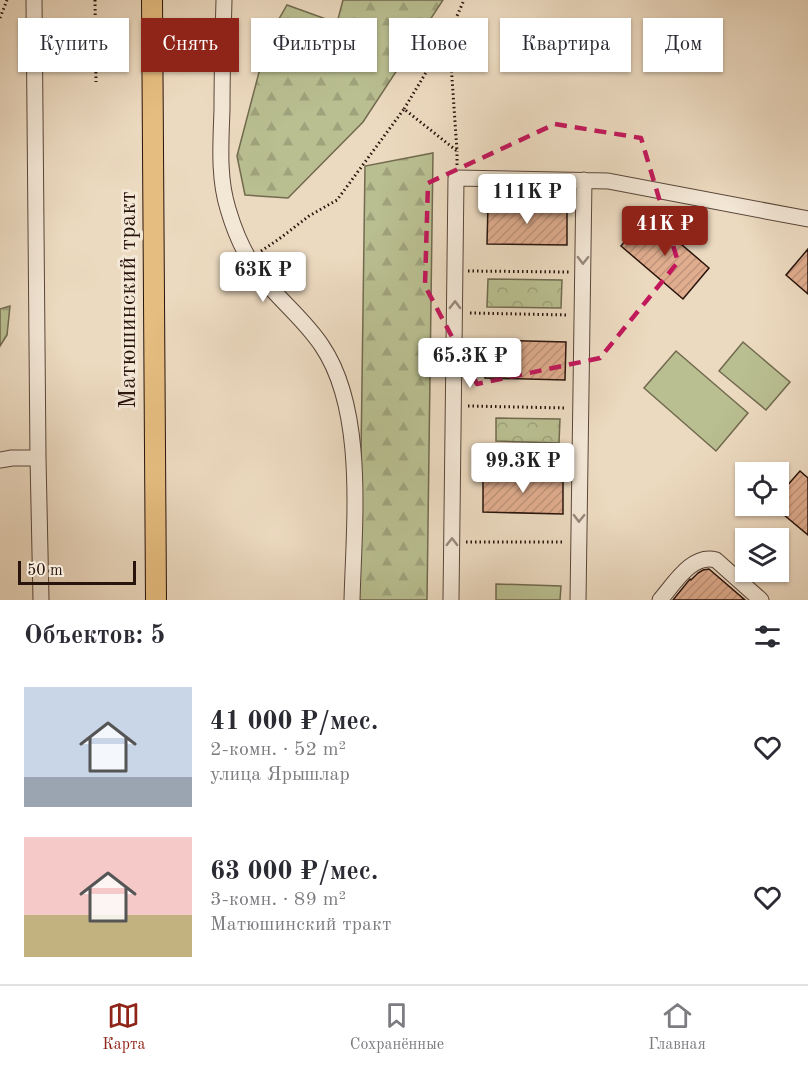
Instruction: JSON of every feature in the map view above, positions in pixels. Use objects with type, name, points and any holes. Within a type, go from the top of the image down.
[{"type":"main road","name":"Матюшинский тракт","points":[[153,0],[156,600]]},
{"type":"street","points":[[34,0],[41,600]]},
{"type":"street","points":[[224,0],[221,146],[222,180],[227,206],[235,231],[249,259],[261,276],[307,325],[323,347],[335,370],[342,391],[349,419],[355,494],[352,600]]},
{"type":"street","points":[[452,600],[456,178],[608,181],[808,219]]},
{"type":"street","points":[[578,600],[584,180]]},
{"type":"street","points":[[0,460],[38,458]]},
{"type":"street","points":[[660,600],[690,565],[708,558],[716,560],[761,600]]},
{"type":"path","points":[[0,18],[8,0]]},
{"type":"path","points":[[95,0],[96,82]]},
{"type":"path","points":[[456,18],[464,0]]},
{"type":"path","points":[[249,259],[309,216],[337,200],[404,109],[426,72]]},
{"type":"path","points":[[404,109],[457,151],[452,72]]},
{"type":"path","points":[[455,271],[583,272]]},
{"type":"path","points":[[455,313],[582,315]]},
{"type":"path","points":[[454,406],[581,408]]},
{"type":"path","points":[[452,542],[579,542]]},
{"type":"highlighted area","points":[[555,124],[641,138],[678,262],[600,358],[477,384],[425,286],[428,183]]},
{"type":"green space","points":[[343,0],[443,0],[431,18],[389,18],[389,72],[396,72],[363,122],[288,198],[245,195],[237,156],[259,72],[377,72],[377,18],[338,18]]},
{"type":"green space","points":[[287,5],[323,18],[280,18]]},
{"type":"green space","points":[[433,153],[427,600],[359,600],[365,166]]},
{"type":"green space","points":[[488,279],[562,280],[561,308],[487,307]]},
{"type":"green space","points":[[10,306],[7,335],[0,346],[0,309]]},
{"type":"green space","points":[[743,342],[790,382],[766,410],[719,371]]},
{"type":"green space","points":[[676,351],[748,413],[716,451],[644,388]]},
{"type":"green space","points":[[496,418],[560,419],[559,443],[496,441]]},
{"type":"green space","points":[[496,584],[561,586],[560,600],[496,600]]},
{"type":"building","points":[[488,205],[567,207],[567,245],[487,244]]},
{"type":"building","points":[[647,215],[709,268],[683,299],[621,246]]},
{"type":"building","points":[[808,249],[808,294],[786,275]]},
{"type":"building","points":[[486,340],[566,342],[565,380],[485,378]]},
{"type":"building","points":[[800,471],[808,478],[808,535],[785,516],[789,516],[789,484]]},
{"type":"building","points":[[483,474],[563,476],[563,514],[483,512]]},
{"type":"building","points":[[709,569],[745,600],[673,600],[690,579],[703,570]]}]
